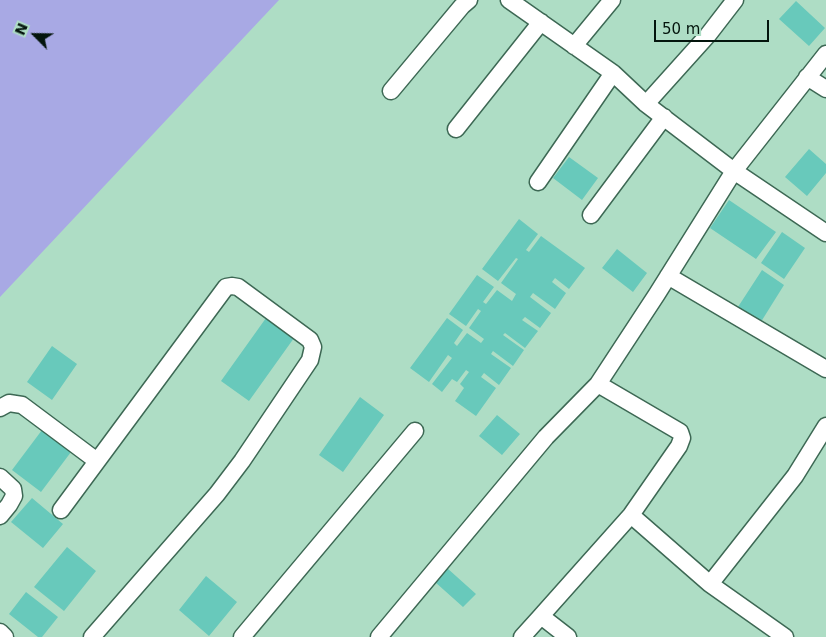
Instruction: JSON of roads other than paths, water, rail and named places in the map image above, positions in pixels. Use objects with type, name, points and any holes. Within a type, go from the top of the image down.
[{"type":"street","points":[[391,91],[469,0]]},
{"type":"street","points":[[509,0],[614,73],[646,104],[734,171],[826,232]]},
{"type":"street","points":[[574,46],[612,0]]},
{"type":"street","points":[[646,104],[708,35],[735,0]]},
{"type":"street","points":[[456,129],[541,22]]},
{"type":"street","points":[[379,637],[546,437],[598,384],[734,171],[826,54]]},
{"type":"street","points":[[538,182],[614,73]]},
{"type":"street","points":[[807,77],[826,90]]},
{"type":"street","points":[[591,215],[664,117]]},
{"type":"street","points":[[668,276],[826,369]]},
{"type":"street","points":[[61,510],[226,287],[238,287],[310,340],[313,347],[310,360],[242,460],[216,494],[92,637]]},
{"type":"street","points":[[522,637],[631,515],[679,446],[682,438],[680,432],[598,384]]},
{"type":"street","points":[[0,408],[9,403],[22,406],[97,461]]},
{"type":"street","points":[[710,584],[796,476],[826,426]]},
{"type":"street","points":[[242,637],[415,431]]},
{"type":"street","points":[[0,476],[14,489],[14,496],[0,516]]},
{"type":"street","points":[[631,515],[710,584],[785,637]]},
{"type":"street","points":[[541,616],[568,637]]},
{"type":"street","points":[[0,632],[5,637]]}]
